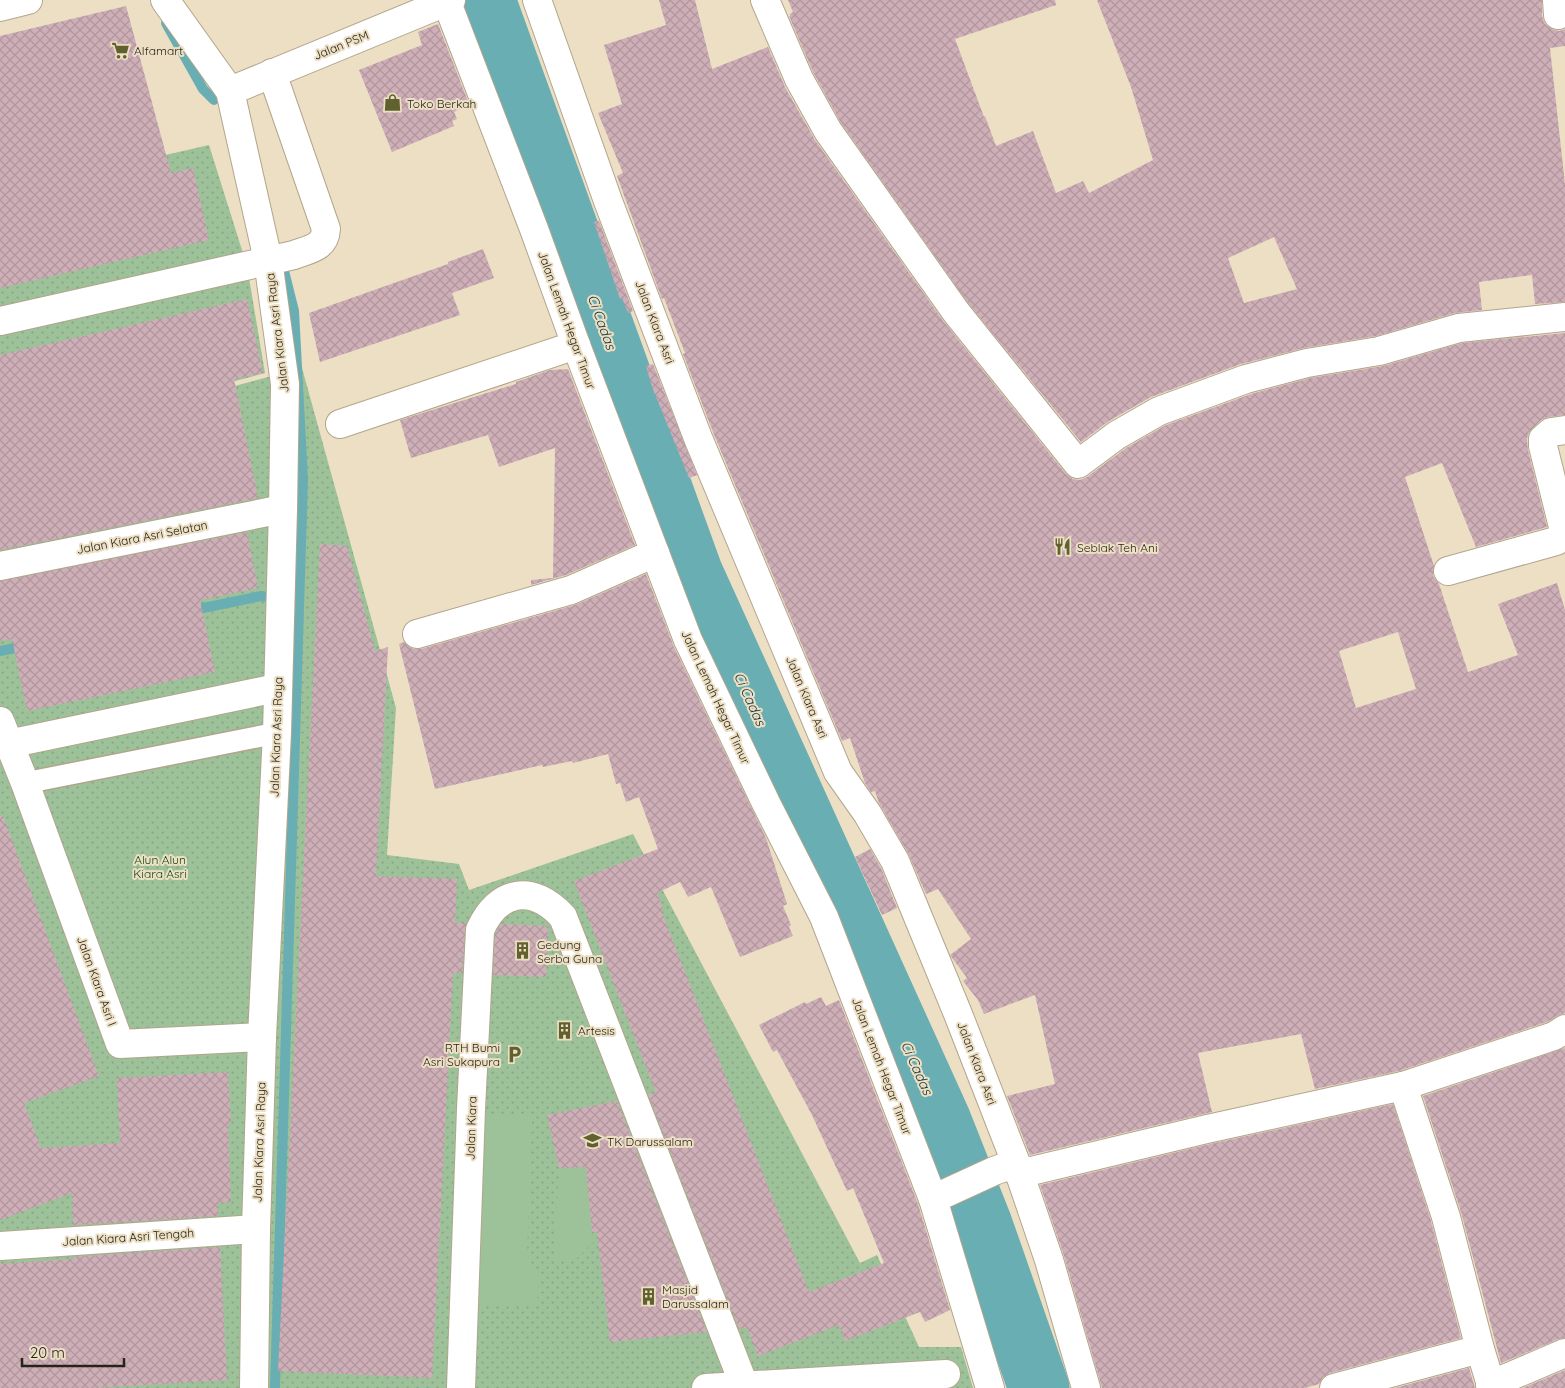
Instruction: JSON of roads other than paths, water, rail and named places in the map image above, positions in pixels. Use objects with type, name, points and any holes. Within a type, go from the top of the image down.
[{"type":"street","points":[[0,7],[28,0]]},
{"type":"street","points":[[165,0],[230,91]]},
{"type":"street","name":"Jalan Kiara Asri","points":[[537,0],[608,200],[698,438],[838,772],[867,813],[895,861],[958,1014],[1010,1169],[1049,1260],[1086,1388]]},
{"type":"street","points":[[765,0],[799,79],[828,131],[956,312],[1078,464],[1117,435],[1159,411],[1246,379],[1307,363],[1379,352],[1459,328],[1565,317]]},
{"type":"street","name":"Jalan PSM","points":[[230,91],[448,1]]},
{"type":"street","name":"Jalan Lemah Hegar Timur","points":[[448,1],[688,640],[766,803],[824,917],[937,1197],[990,1388]]},
{"type":"street","points":[[0,321],[294,255],[321,244],[326,238],[326,229],[272,73]]},
{"type":"street","name":"Jalan Kiara Asri Raya","points":[[230,91],[268,260],[285,384],[277,733],[262,1037],[256,1229],[254,1388]]},
{"type":"street","points":[[340,424],[576,345]]},
{"type":"street","points":[[1448,571],[1562,537],[1564,532],[1543,446],[1543,439],[1551,432],[1565,430]]},
{"type":"street","name":"Jalan Kiara Asri Selatan","points":[[0,566],[283,509]]},
{"type":"street","points":[[417,634],[572,590],[655,553]]},
{"type":"street","name":"Jalan Kiara Asri I","points":[[262,1037],[120,1044],[25,783],[4,732],[277,688]]},
{"type":"street","name":"Jalan Kiara","points":[[461,1388],[471,1108],[480,930],[486,916],[497,904],[511,898],[526,896],[541,898],[553,906],[563,917],[744,1385]]},
{"type":"street","points":[[937,1197],[1010,1169],[1403,1086],[1561,1039]]},
{"type":"street","points":[[1403,1086],[1446,1217],[1491,1386],[1565,1352]]},
{"type":"street","name":"Jalan Kiara Asri Tengah","points":[[0,1246],[256,1229]]},
{"type":"street","points":[[1334,1388],[1480,1349]]},
{"type":"street","points":[[706,1388],[946,1374]]},
{"type":"lane","points":[[25,783],[277,733]]},
{"type":"waterway","points":[[460,4],[470,0]]},
{"type":"waterway","name":"Ci Cadas","points":[[485,0],[692,572],[940,1119],[982,1225],[1039,1388]]},
{"type":"waterway","points":[[166,23],[203,89],[214,100]]},
{"type":"waterway","points":[[275,1388],[303,479],[294,311],[281,259]]},
{"type":"waterway","points":[[189,611],[261,596],[267,597]]},
{"type":"waterway","points":[[0,651],[26,646]]},
{"type":"place","name":"Alfamart","points":[[120,50]]},
{"type":"place","name":"Toko Berkah","points":[[393,103]]},
{"type":"place","name":"Seblak Teh Ani","points":[[1063,547]]},
{"type":"place","name":"Gedung Serba Guna","points":[[523,951]]},
{"type":"place","name":"Artesis","points":[[564,1030]]},
{"type":"place","name":"RTH Bumi Asri Sukapura","points":[[514,1054]]},
{"type":"place","name":"TK Darussalam","points":[[593,1141]]},
{"type":"place","name":"Masjid Darussalam","points":[[648,1296]]},
{"type":"park label","name":"Alun Alun Kiara Asri","points":[[160,866]]}]
